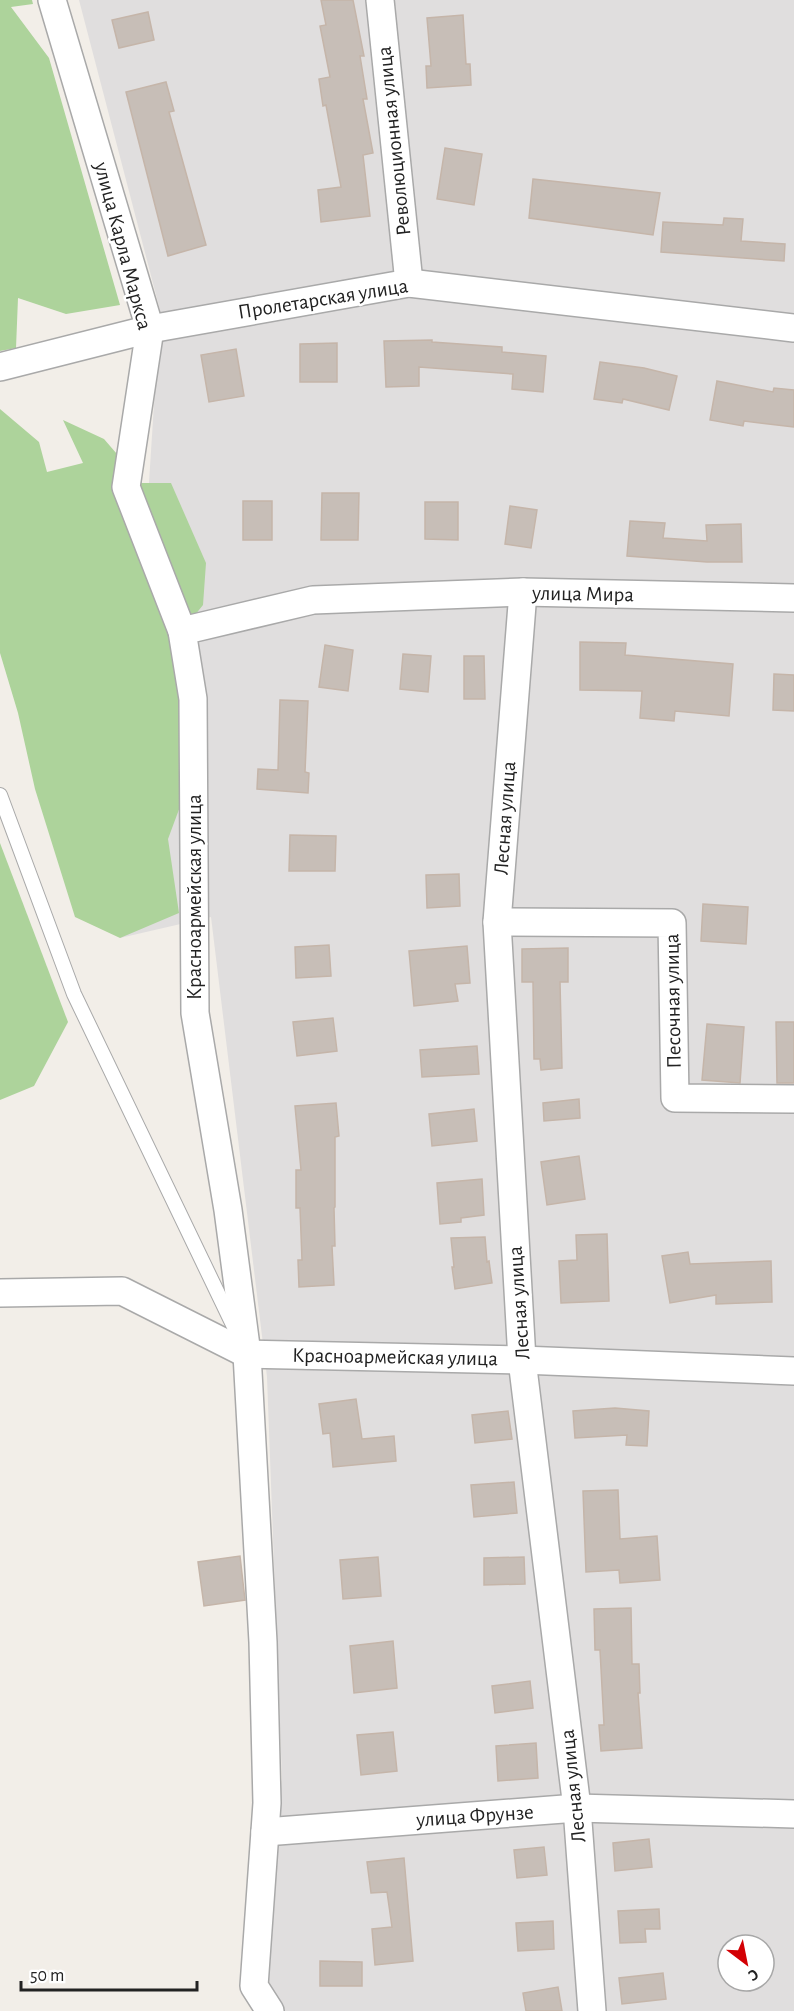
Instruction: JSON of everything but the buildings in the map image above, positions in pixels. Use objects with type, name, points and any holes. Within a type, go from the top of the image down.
[{"type":"street","name":"улица Карла Маркса","points":[[52,0],[150,328],[126,487],[182,631]]},
{"type":"street","name":"Революционная улица","points":[[380,0],[409,283]]},
{"type":"street","name":"Пролетарская улица","points":[[0,367],[150,328],[409,283],[794,328]]},
{"type":"street","name":"улица Мира","points":[[182,631],[313,600],[523,592],[794,598]]},
{"type":"street","name":"Лесная улица","points":[[523,592],[497,922],[522,1360],[577,1808],[592,2011]]},
{"type":"street","name":"Красноармейская улица","points":[[182,631],[193,699],[195,1013],[228,1210],[247,1354],[263,1642],[267,1803],[254,1986],[270,2011]]},
{"type":"street","name":"Песочная улица","points":[[497,922],[672,923],[675,1098],[794,1099]]},
{"type":"street","points":[[0,1293],[122,1291],[247,1354]]},
{"type":"street","name":"Красноармейская улица","points":[[247,1354],[522,1360],[794,1371]]},
{"type":"street","name":"улица Фрунзе","points":[[265,1832],[577,1808],[794,1814]]},
{"type":"lane","points":[[0,795],[74,994],[247,1354]]},
{"type":"shaded area","points":[[79,0],[794,0],[794,2011],[276,2011],[259,1984],[282,1779],[267,1377],[211,917],[120,938],[160,310]]},
{"type":"green space","points":[[0,0],[32,0],[33,4],[11,7],[49,58],[120,305],[66,314],[18,298],[16,348],[0,351]]},
{"type":"green space","points":[[0,409],[39,442],[47,472],[83,463],[63,420],[104,439],[142,483],[171,483],[206,563],[203,605],[182,631],[194,769],[168,839],[179,913],[120,938],[75,917],[35,789],[18,713],[0,653]]},
{"type":"green space","points":[[0,843],[68,1022],[34,1086],[0,1100]]}]
